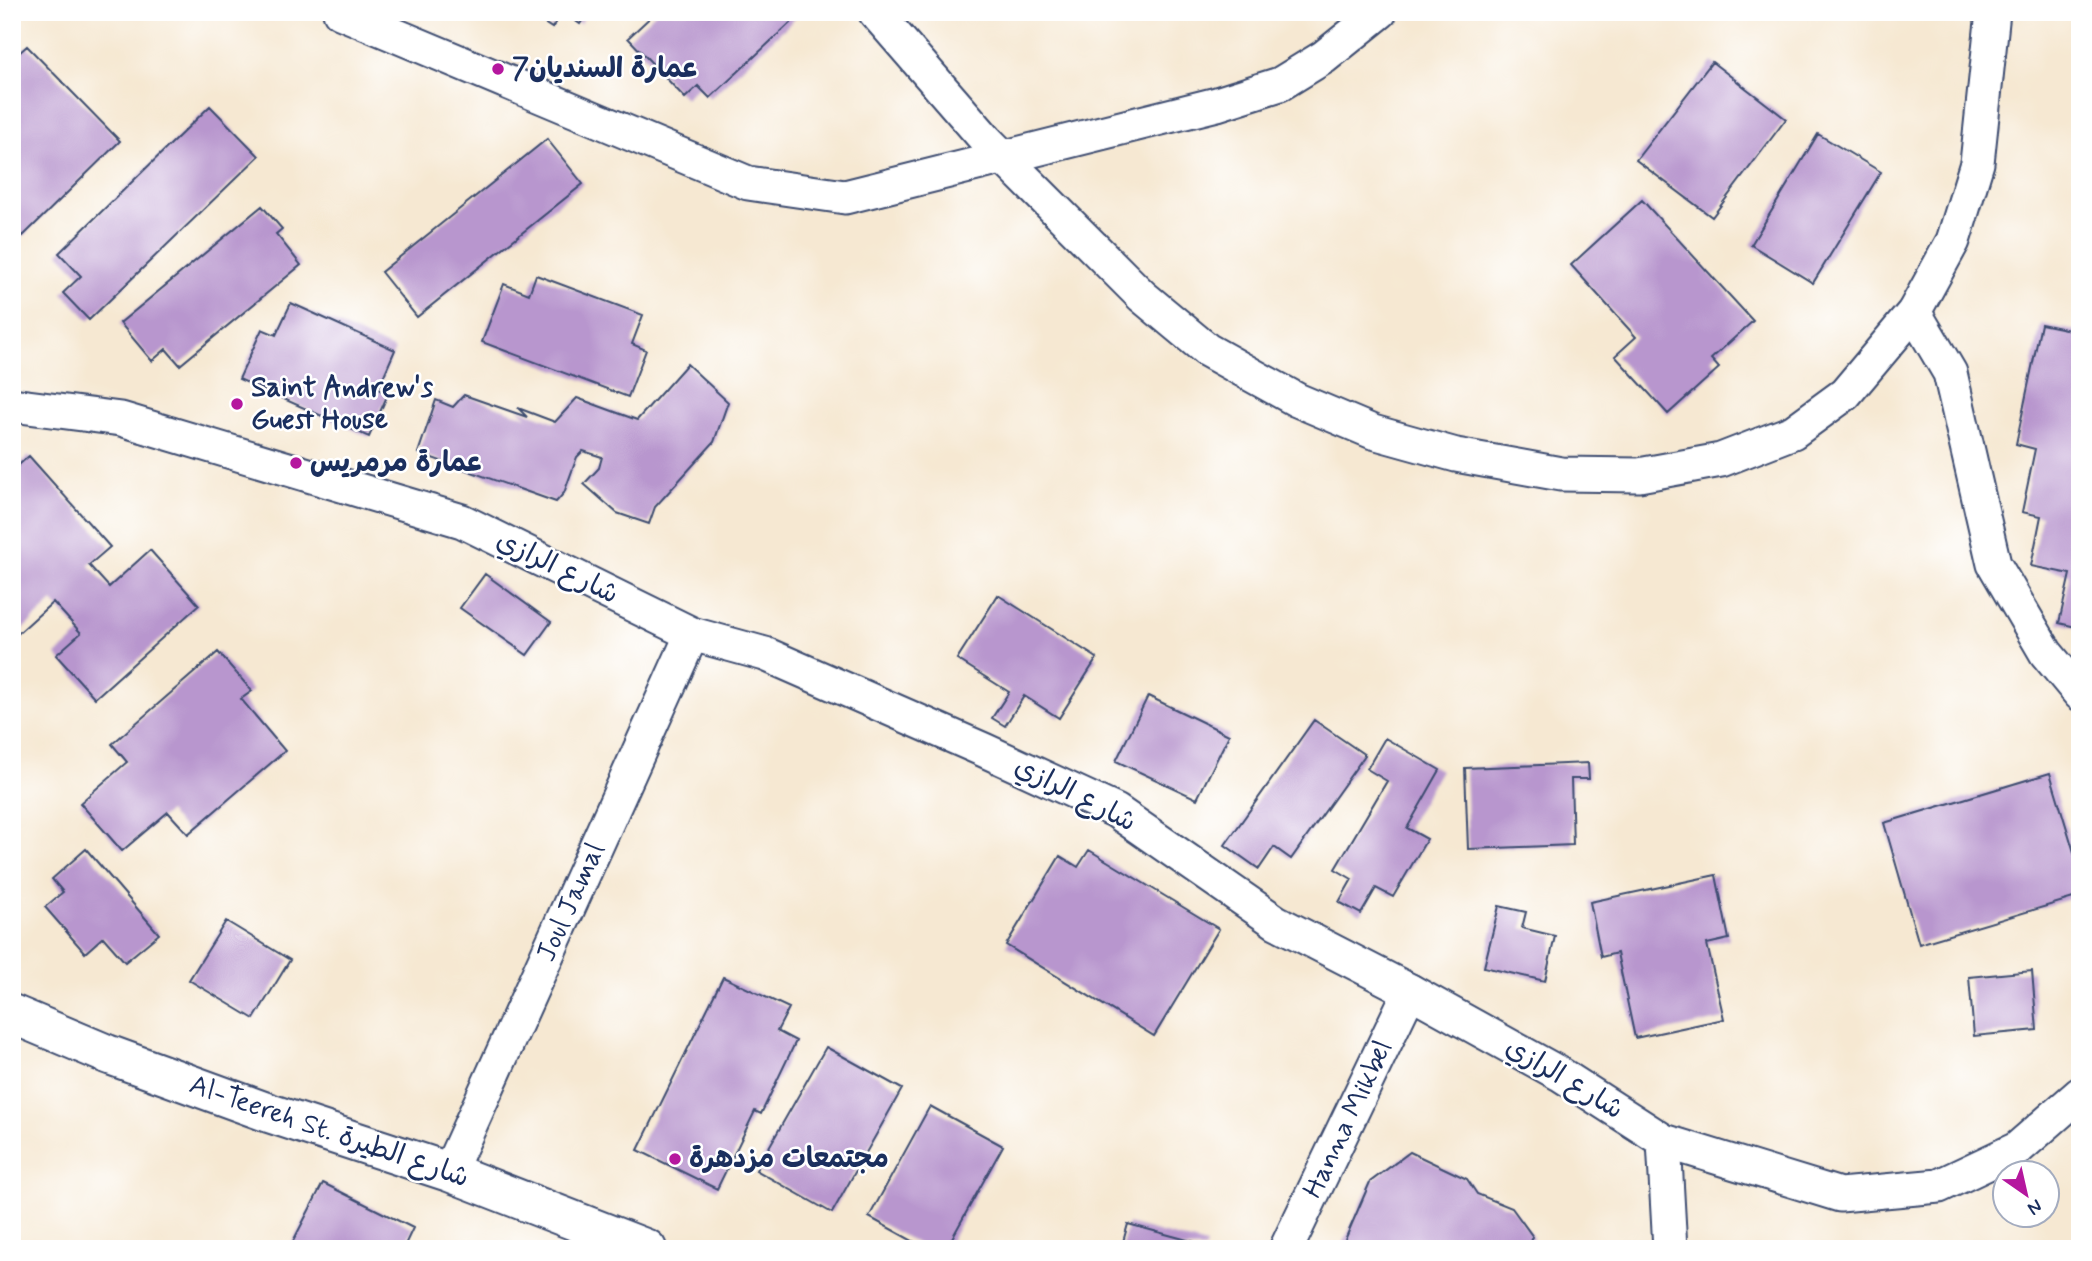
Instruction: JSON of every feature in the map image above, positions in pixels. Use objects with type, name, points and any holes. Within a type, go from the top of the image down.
[{"type":"main road","name":"Al-Teereh St. شارع الطيرة","points":[[12,1014],[107,1054],[219,1095],[449,1172],[647,1249]]},
{"type":"street","points":[[340,12],[748,183],[845,197],[1217,104],[1280,84],[1324,57],[1380,12]]},
{"type":"street","points":[[875,12],[1004,158],[1142,296],[1207,350],[1297,400],[1373,432],[1457,455],[1561,474],[1639,475],[1721,460],[1793,432],[1845,394],[1914,312],[1953,241],[1977,163],[1993,12]]},
{"type":"street","points":[[1914,312],[1950,373],[1994,564],[2046,653],[2080,694]]},
{"type":"street","name":"شارع الرازي","points":[[12,405],[121,419],[462,521],[692,634],[765,654],[984,750],[1116,811],[1276,922],[1410,990],[1560,1074],[1664,1141],[1840,1195],[1939,1186],[2017,1149],[2080,1094]]},
{"type":"street","name":"Joul Jamal","points":[[449,1172],[692,634]]},
{"type":"street","name":"Hanna Mikbel","points":[[1286,1249],[1410,990]]},
{"type":"street","points":[[1664,1141],[1670,1249]]},
{"type":"building","points":[[527,12],[562,12],[552,28]]},
{"type":"building","points":[[563,12],[588,12],[580,24]]},
{"type":"building","points":[[656,12],[802,12],[710,98],[698,86],[685,98],[628,38]]},
{"type":"building","points":[[27,46],[120,141],[23,236],[12,225],[12,48],[18,54]]},
{"type":"building","points":[[1712,62],[1786,119],[1712,217],[1636,160]]},
{"type":"building","points":[[210,106],[259,156],[89,320],[63,293],[81,276],[59,253]]},
{"type":"building","points":[[1818,134],[1881,172],[1813,283],[1751,245]]},
{"type":"building","points":[[547,139],[583,184],[417,317],[381,272]]},
{"type":"building","points":[[1642,200],[1753,321],[1711,359],[1719,368],[1668,414],[1615,356],[1636,337],[1571,265]]},
{"type":"building","points":[[262,206],[282,229],[276,234],[301,265],[180,365],[166,349],[152,361],[120,323]]},
{"type":"building","points":[[536,275],[643,315],[632,344],[646,350],[628,397],[482,342],[504,284],[529,294]]},
{"type":"building","points":[[291,303],[395,350],[378,389],[388,394],[369,437],[239,379],[262,329],[276,335]]},
{"type":"building","points":[[2041,324],[2080,332],[2080,628],[2059,623],[2070,574],[2031,566],[2041,516],[2022,512],[2035,449],[2016,444]]},
{"type":"building","points":[[687,364],[728,402],[714,442],[655,507],[649,524],[617,513],[584,484],[599,468],[602,457],[583,451],[577,457],[564,493],[556,502],[418,453],[436,400],[453,407],[464,395],[527,417],[518,408],[555,422],[577,398],[637,420]]},
{"type":"building","points":[[29,456],[110,547],[89,565],[109,587],[150,550],[199,605],[95,698],[56,655],[81,633],[53,602],[12,639],[12,471]]},
{"type":"building","points":[[485,574],[551,622],[527,655],[460,608]]},
{"type":"building","points":[[998,595],[1097,658],[1059,718],[1024,696],[1005,726],[992,718],[1009,692],[957,659]]},
{"type":"building","points":[[218,652],[252,691],[241,699],[285,751],[188,834],[168,812],[122,851],[80,803],[127,762],[112,744]]},
{"type":"building","points":[[1148,696],[1229,735],[1197,799],[1116,761]]},
{"type":"building","points":[[1314,720],[1365,755],[1291,859],[1274,847],[1259,869],[1225,845]]},
{"type":"building","points":[[1385,738],[1440,770],[1407,828],[1427,839],[1393,897],[1376,888],[1361,914],[1339,902],[1352,879],[1335,869],[1387,781],[1367,769]]},
{"type":"building","points":[[1588,763],[1589,779],[1571,779],[1573,845],[1468,849],[1465,768]]},
{"type":"building","points":[[2050,773],[2080,872],[2080,896],[1919,944],[1884,823]]},
{"type":"building","points":[[86,849],[159,934],[125,962],[103,937],[85,953],[45,907],[63,892],[52,879]]},
{"type":"building","points":[[1089,850],[1219,929],[1154,1036],[1006,945],[1060,856],[1078,867]]},
{"type":"building","points":[[1716,875],[1729,939],[1707,944],[1724,1019],[1635,1038],[1617,953],[1601,957],[1590,902]]},
{"type":"building","points":[[1499,906],[1526,912],[1522,928],[1555,936],[1545,981],[1484,967]]},
{"type":"building","points":[[226,921],[290,960],[254,1019],[189,980]]},
{"type":"building","points":[[2032,971],[2037,1030],[1974,1036],[1969,977]]},
{"type":"building","points":[[723,977],[789,1008],[777,1031],[796,1041],[761,1114],[755,1111],[717,1189],[638,1150]]},
{"type":"building","points":[[826,1047],[902,1089],[832,1213],[756,1170]]},
{"type":"building","points":[[930,1106],[1003,1146],[946,1249],[927,1249],[869,1217]]},
{"type":"building","points":[[1410,1152],[1467,1179],[1477,1194],[1512,1208],[1533,1237],[1528,1249],[1341,1249],[1370,1182]]},
{"type":"building","points":[[323,1183],[413,1228],[403,1249],[289,1249]]},
{"type":"building","points":[[1128,1224],[1206,1245],[1205,1249],[1121,1249]]},
{"type":"place","name":"عمارة السنديان7","points":[[498,69]]},
{"type":"place","name":"Saint Andrew's Guest House","points":[[237,404]]},
{"type":"place","name":"عمارة مرمريس","points":[[296,463]]},
{"type":"place","name":"مجتمعات مزدهرة","points":[[675,1159]]}]
